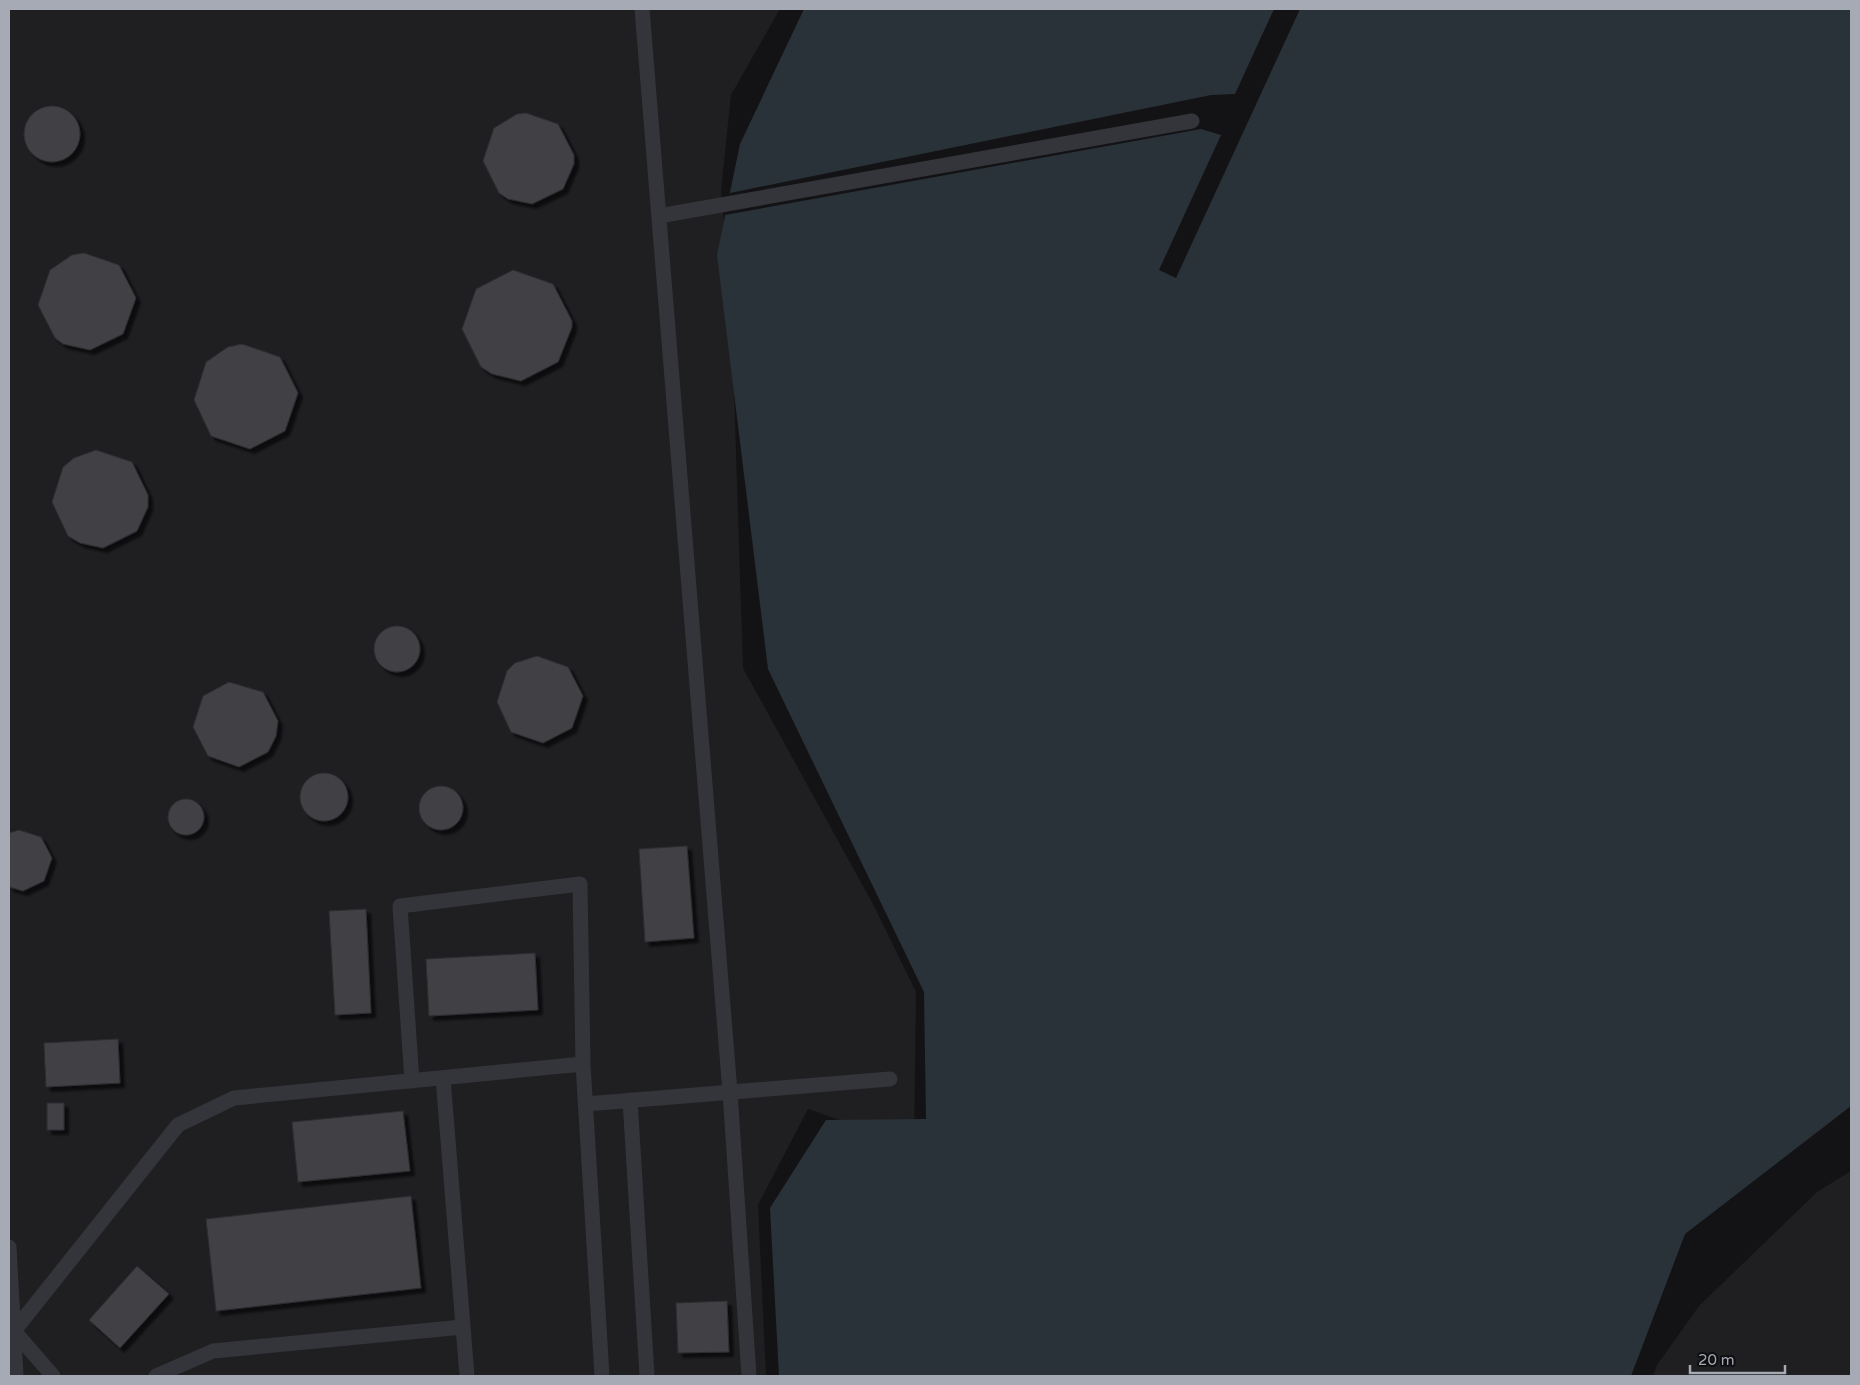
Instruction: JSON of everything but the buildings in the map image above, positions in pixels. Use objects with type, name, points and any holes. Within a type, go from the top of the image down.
[{"type":"lane","points":[[642,9],[730,1092],[749,1376]]},
{"type":"lane","points":[[659,216],[1192,121]]},
{"type":"lane","points":[[412,1081],[400,906],[580,884],[583,1064],[602,1376]]},
{"type":"lane","points":[[14,1331],[178,1125],[234,1098],[583,1064]]},
{"type":"lane","points":[[443,1078],[467,1376]]},
{"type":"lane","points":[[586,1104],[890,1079]]},
{"type":"lane","points":[[630,1100],[647,1376]]},
{"type":"lane","points":[[9,1247],[16,1376]]},
{"type":"lane","points":[[156,1376],[214,1351],[463,1327]]},
{"type":"lane","points":[[14,1331],[52,1376]]},
{"type":"shaded area","points":[[9,9],[780,9],[731,95],[721,190],[731,299],[743,668],[874,906],[916,992],[914,1146],[808,1109],[758,1205],[766,1376],[9,1376]]},
{"type":"shaded area","points":[[804,9],[1851,9],[1851,1106],[1685,1234],[1631,1376],[779,1376],[770,1208],[826,1120],[926,1119],[924,992],[768,669],[717,255],[740,144]]},
{"type":"shaded area","points":[[1851,1171],[1851,1376],[1653,1376],[1657,1365],[1699,1306],[1817,1192]]},
{"type":"pier","points":[[1274,9],[1300,9],[1176,278],[1159,270],[1221,135],[1201,129],[725,215],[730,193],[1211,95],[1235,94]]}]
